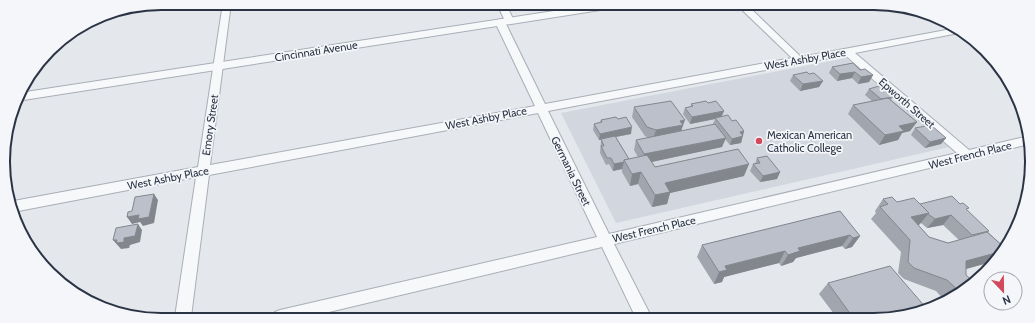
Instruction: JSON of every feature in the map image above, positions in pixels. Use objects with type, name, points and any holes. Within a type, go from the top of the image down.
[{"type":"street","name":"Emory Street","points":[[184,313],[226,10]]},
{"type":"street","name":"Germania Street","points":[[502,10],[505,22],[541,108],[642,313]]},
{"type":"street","name":"Cincinnati Avenue","points":[[25,96],[581,10]]},
{"type":"street","points":[[746,10],[799,60]]},
{"type":"street","name":"West Ashby Place","points":[[17,206],[952,32]]},
{"type":"street","name":"Epworth Street","points":[[846,51],[967,155]]},
{"type":"street","name":"West French Place","points":[[297,313],[1024,141]]},
{"type":"shaded area","name":"Mexican American Catholic College","points":[[846,58],[949,147],[616,223],[561,113]]},
{"type":"building","points":[[853,63],[860,70],[865,69],[873,75],[861,77],[855,72],[840,74],[832,67]]},
{"type":"building","points":[[807,72],[809,74],[814,73],[823,81],[803,84],[793,75]]},
{"type":"building","points":[[879,86],[893,97],[881,99],[869,89]]},
{"type":"building","points":[[888,98],[917,122],[899,126],[904,131],[885,135],[853,105]]},
{"type":"building","points":[[671,101],[685,120],[680,121],[683,125],[656,130],[647,127],[634,107]]},
{"type":"building","points":[[706,101],[708,103],[716,101],[724,111],[692,117],[685,108],[693,106],[691,104]]},
{"type":"building","points":[[728,115],[732,121],[736,120],[744,131],[740,132],[743,136],[732,139],[715,118]]},
{"type":"building","points":[[616,117],[618,119],[626,117],[632,127],[600,134],[594,124],[602,122],[601,120]]},
{"type":"building","points":[[715,124],[726,138],[644,154],[636,140]]},
{"type":"building","points":[[931,125],[946,138],[930,142],[915,128]]},
{"type":"building","points":[[615,136],[629,159],[624,160],[624,162],[614,164],[611,158],[607,158],[601,146],[604,146],[601,139]]},
{"type":"building","points":[[738,149],[749,164],[665,183],[670,192],[655,195],[641,172],[632,174],[624,160],[647,155],[655,167]]},
{"type":"building","points":[[767,156],[780,172],[763,176],[753,164],[760,163],[757,158]]},
{"type":"building","points":[[154,194],[149,217],[138,219],[139,215],[127,217],[128,212],[132,211],[135,197]]},
{"type":"building","points":[[952,196],[960,204],[963,203],[969,208],[966,209],[989,231],[972,235],[951,215],[935,219],[928,214],[929,213],[920,204]]},
{"type":"building","points":[[892,197],[897,202],[914,198],[929,213],[911,217],[929,237],[948,243],[987,232],[1000,244],[994,253],[966,261],[966,275],[970,278],[956,288],[947,280],[914,268],[908,262],[910,240],[880,207],[888,204],[883,199]]},
{"type":"building","points":[[840,211],[860,236],[853,238],[850,235],[798,248],[800,251],[788,255],[785,251],[725,266],[727,270],[719,272],[702,245]]},
{"type":"building","points":[[138,224],[135,236],[124,238],[124,242],[116,243],[117,240],[113,240],[116,228]]},
{"type":"building","points":[[890,266],[923,304],[893,312],[850,313],[828,283]]},
{"type":"place","name":"Mexican American Catholic College","points":[[759,141]]}]
